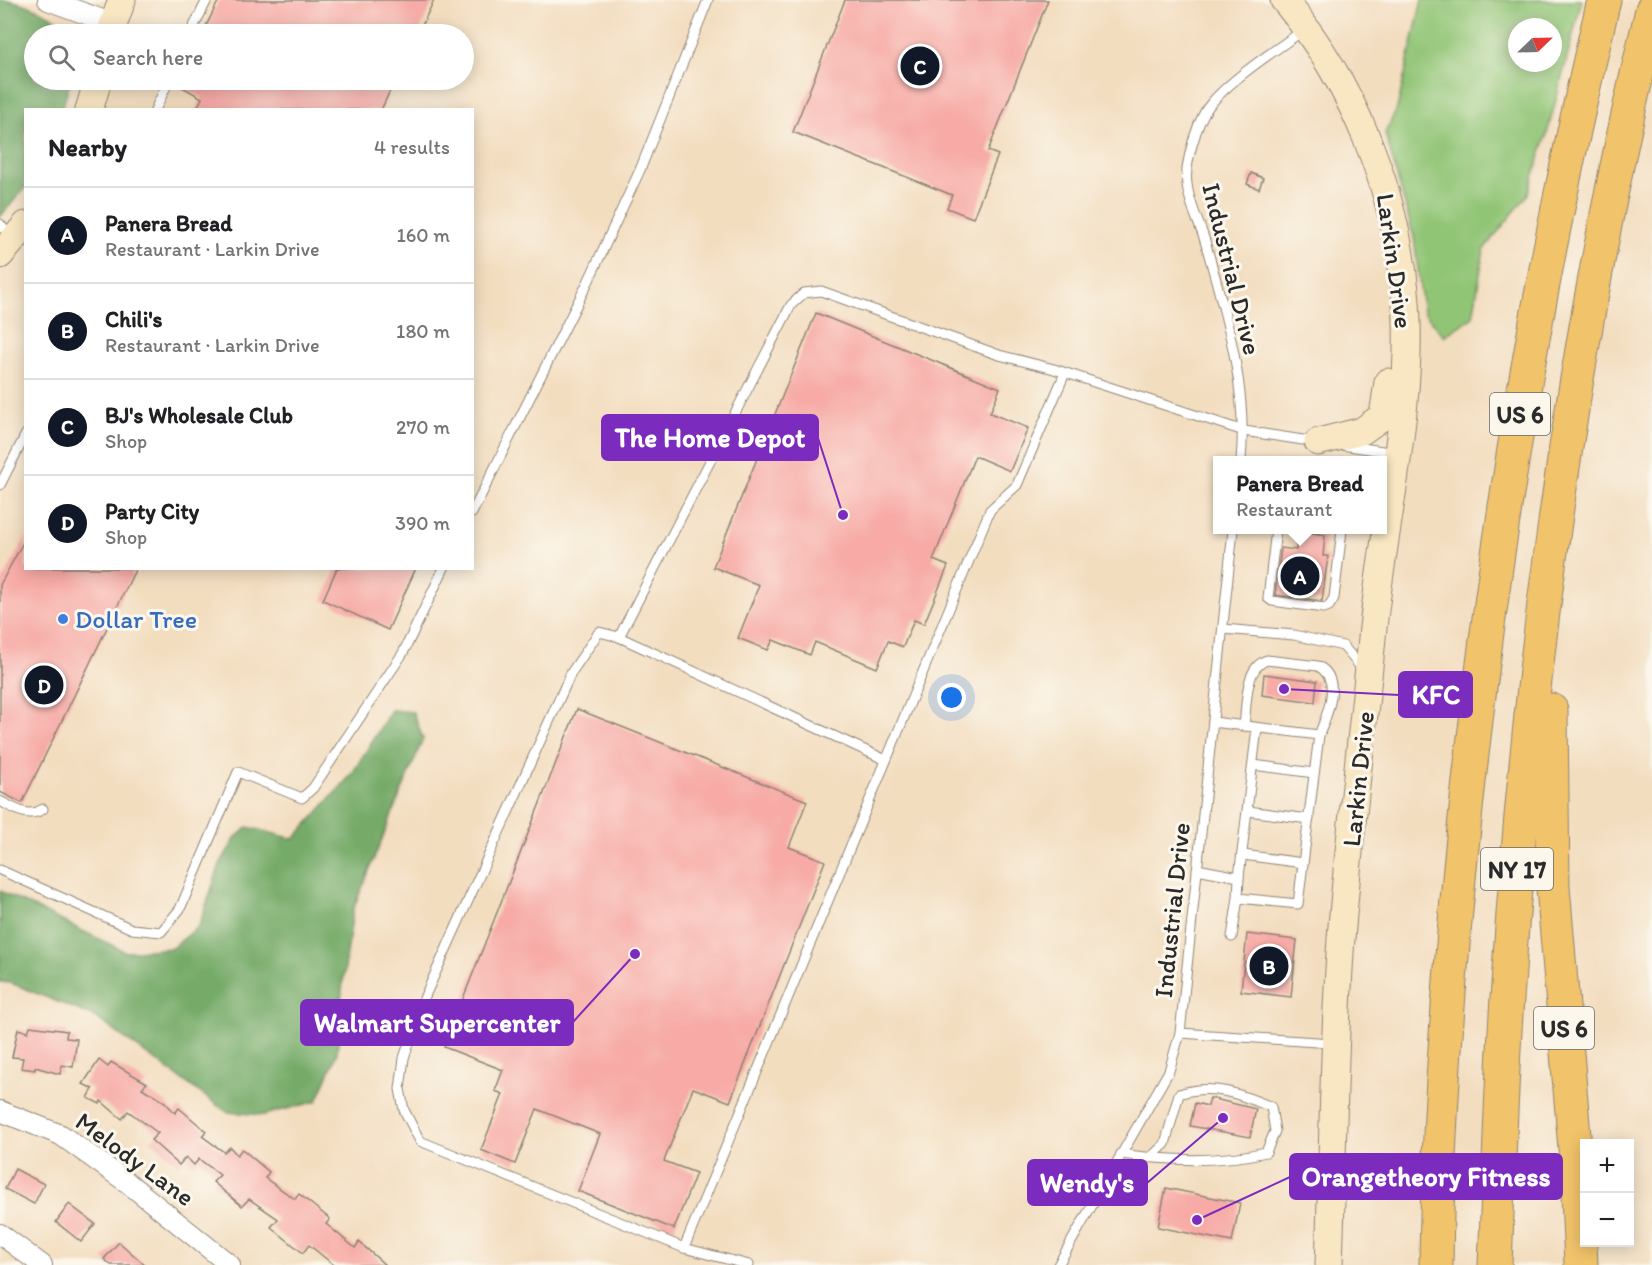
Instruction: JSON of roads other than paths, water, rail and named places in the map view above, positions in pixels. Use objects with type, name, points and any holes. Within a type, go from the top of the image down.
[{"type":"highway","name":"US 6","points":[[1422,1265],[1424,1227],[1444,1089],[1457,891],[1492,590],[1537,316],[1604,0]]},
{"type":"highway","name":"US 6","points":[[1581,1265],[1577,1173],[1558,959],[1551,839],[1551,713],[1562,474],[1605,227],[1652,10]]},
{"type":"highway","name":"NY 17","points":[[1495,1265],[1508,985],[1520,825],[1562,474]]},
{"type":"highway","points":[[1436,1265],[1444,1089]]},
{"type":"street","points":[[48,0],[115,19]]},
{"type":"street","name":"Larkin Drive","points":[[1284,0],[1330,67],[1365,132],[1383,178],[1397,241],[1407,316],[1406,355],[1387,518]]},
{"type":"street","points":[[90,108],[95,90]]},
{"type":"street","points":[[1318,442],[1362,431],[1383,416],[1391,347],[1388,248],[1397,241]]},
{"type":"street","name":"Larkin Drive","points":[[1329,1265],[1341,940],[1385,534]]},
{"type":"street","name":"Melody Lane","points":[[0,1112],[61,1136],[128,1183],[230,1265]]},
{"type":"street","points":[[0,1234],[42,1265]]},
{"type":"lane","points":[[195,24],[207,0]]},
{"type":"lane","points":[[474,509],[588,282],[640,170],[708,0]]},
{"type":"lane","name":"Industrial Drive","points":[[1241,456],[1244,431],[1242,395],[1221,300],[1186,183],[1190,152],[1208,107],[1248,70],[1305,29]]},
{"type":"lane","points":[[156,108],[164,90]]},
{"type":"lane","points":[[619,637],[791,305],[804,293],[821,291],[999,356],[1065,373],[1244,431],[1396,453]]},
{"type":"lane","points":[[684,1248],[990,510],[1017,485],[1065,373]]},
{"type":"lane","points":[[0,484],[24,438]]},
{"type":"lane","name":"Industrial Drive","points":[[1058,1265],[1169,1071],[1180,1033],[1233,534]]},
{"type":"lane","points":[[1276,534],[1268,598],[1272,601],[1324,608],[1329,606],[1334,598],[1342,534]]},
{"type":"lane","points":[[0,870],[132,929],[161,932],[180,909],[238,772],[302,798],[313,788],[403,653],[443,570]]},
{"type":"lane","points":[[1223,629],[1294,635],[1343,646],[1359,665],[1367,690]]},
{"type":"lane","points":[[749,1265],[684,1248],[420,1141],[404,1110],[400,1089],[404,1058],[424,996],[571,673],[598,632],[619,637],[886,760]]},
{"type":"lane","points":[[1238,898],[1298,904],[1319,735],[1327,717],[1332,682],[1329,675],[1318,666],[1267,660],[1261,662],[1251,676],[1244,726]]},
{"type":"lane","points":[[1213,722],[1319,735]]},
{"type":"lane","points":[[1232,937],[1257,728]]},
{"type":"lane","points":[[1253,765],[1314,773]]},
{"type":"lane","points":[[0,801],[27,814],[35,814],[43,809]]},
{"type":"lane","points":[[1248,811],[1309,819]]},
{"type":"lane","points":[[1243,855],[1303,863]]},
{"type":"lane","points":[[1197,869],[1239,877]]},
{"type":"lane","points":[[1180,1033],[1337,1044]]},
{"type":"lane","points":[[1121,1154],[1150,1158],[1237,1159],[1266,1152],[1275,1131],[1271,1107],[1234,1091],[1196,1088],[1179,1094],[1165,1144],[1150,1158]]},
{"type":"place","name":"BJ's Wholesale Club","points":[[920,66]]},
{"type":"place","name":"The Home Depot","points":[[843,515]]},
{"type":"place","name":"Panera Bread","points":[[1300,576]]},
{"type":"place","name":"Dollar Tree","points":[[63,619]]},
{"type":"place","name":"Party City","points":[[44,685]]},
{"type":"place","name":"KFC","points":[[1284,689]]},
{"type":"place","name":"Walmart Supercenter","points":[[635,954]]},
{"type":"place","name":"Chili's","points":[[1269,966]]},
{"type":"place","name":"Wendy's","points":[[1223,1118]]},
{"type":"place","name":"Orangetheory Fitness","points":[[1197,1220]]}]
